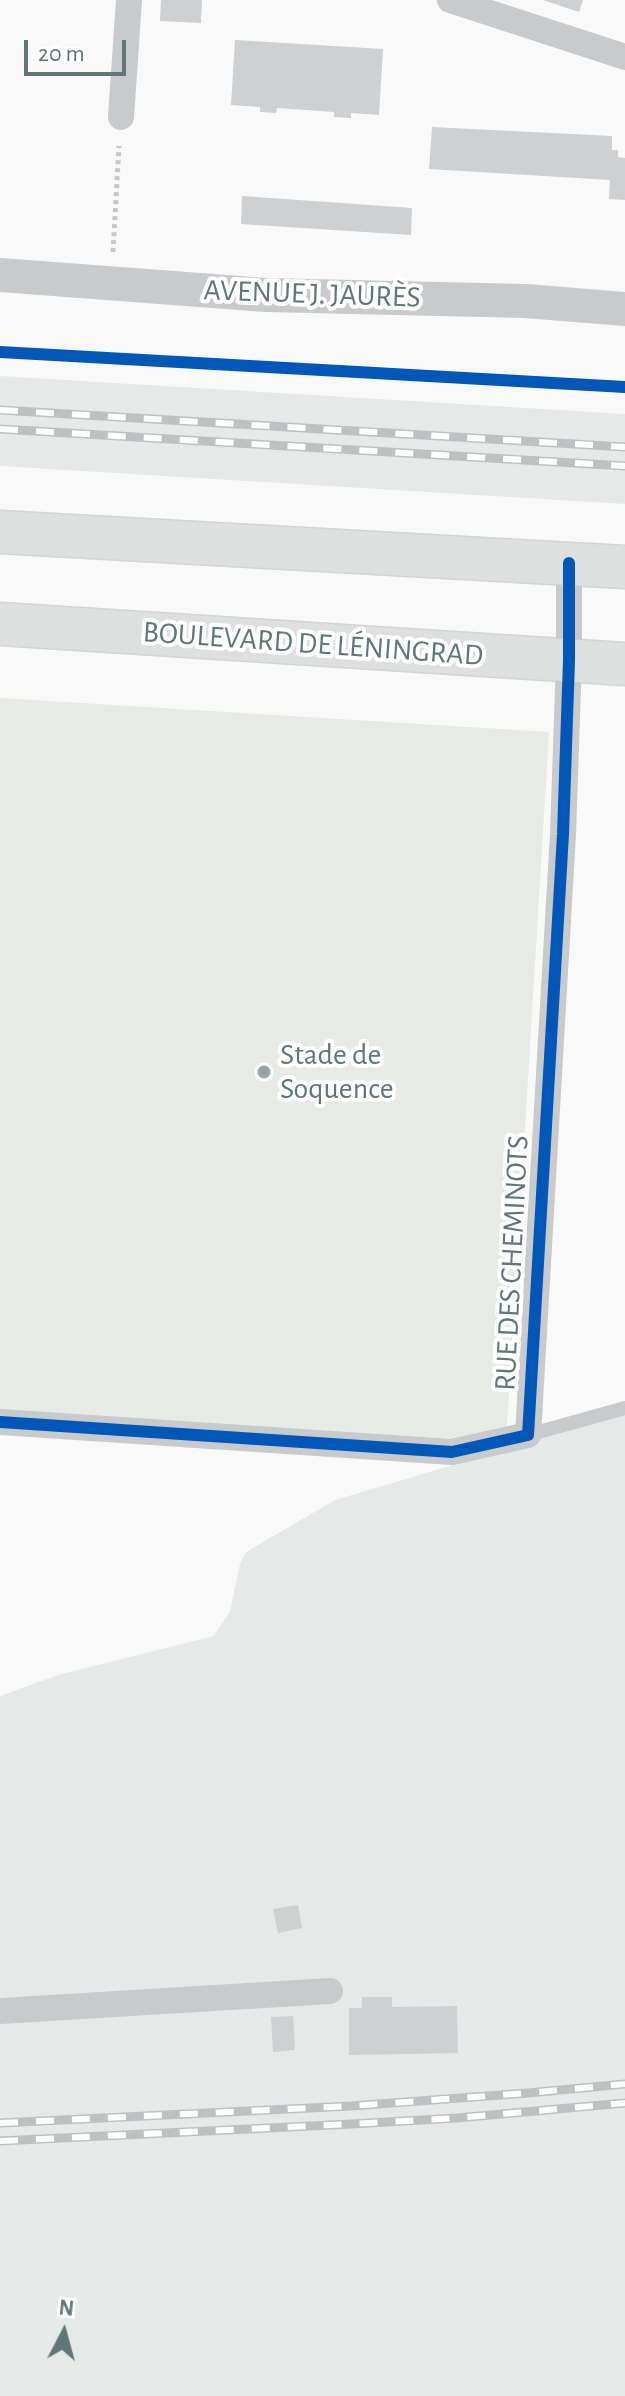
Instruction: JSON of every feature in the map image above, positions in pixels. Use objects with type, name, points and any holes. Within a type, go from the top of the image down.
[{"type":"main road","points":[[0,532],[625,567]]},
{"type":"main road","name":"BOULEVARD DE LÉNINGRAD","points":[[0,624],[625,664]]},
{"type":"street","points":[[121,117],[129,0]]},
{"type":"street","points":[[450,0],[625,57]]},
{"type":"street","name":"AVENUE J. JAURÈS","points":[[0,275],[266,295],[526,301],[625,309]]},
{"type":"street","name":"RUE DES CHEMINOTS","points":[[0,1422],[452,1452],[528,1435],[562,849],[569,563]]},
{"type":"street","points":[[0,2011],[330,1991]]},
{"type":"lane","points":[[528,1435],[625,1408]]},
{"type":"path","points":[[114,241],[121,117]]},
{"type":"shaded area","points":[[0,376],[625,414],[625,504],[0,466]]},
{"type":"shaded area","name":"Stade de Soquence","points":[[0,698],[549,732],[506,1442],[0,1412]]},
{"type":"shaded area","points":[[625,1414],[625,2396],[0,2396],[0,1696],[58,1675],[214,1636],[230,1611],[240,1564],[246,1552],[335,1500]]},
{"type":"building","points":[[161,0],[202,0],[201,23],[160,21]]},
{"type":"building","points":[[543,0],[583,0],[579,12]]},
{"type":"building","points":[[235,40],[383,49],[379,115],[351,113],[351,118],[334,117],[334,112],[277,108],[276,113],[260,112],[260,107],[231,105]]},
{"type":"building","points":[[432,127],[612,136],[612,150],[618,150],[618,157],[625,158],[625,200],[609,199],[610,180],[429,169]]},
{"type":"building","points":[[242,196],[412,208],[411,235],[241,224]]},
{"type":"building","points":[[298,1905],[302,1928],[278,1933],[273,1909]]},
{"type":"building","points":[[362,1997],[392,1997],[392,2007],[457,2006],[458,2053],[349,2055],[349,2008],[362,2008]]},
{"type":"building","points":[[293,2016],[295,2050],[273,2052],[271,2017]]},
{"type":"railway","points":[[0,410],[625,447]]},
{"type":"railway","points":[[0,429],[625,466]]},
{"type":"railway","points":[[0,2123],[351,2106],[625,2084]]},
{"type":"railway","points":[[0,2141],[457,2118],[625,2103]]},
{"type":"cycle path","points":[[0,352],[625,387]]},
{"type":"cycle path","points":[[0,1422],[452,1452],[528,1435],[563,834],[569,563]]},
{"type":"place","name":"Stade de Soquence","points":[[264,1072]]}]
